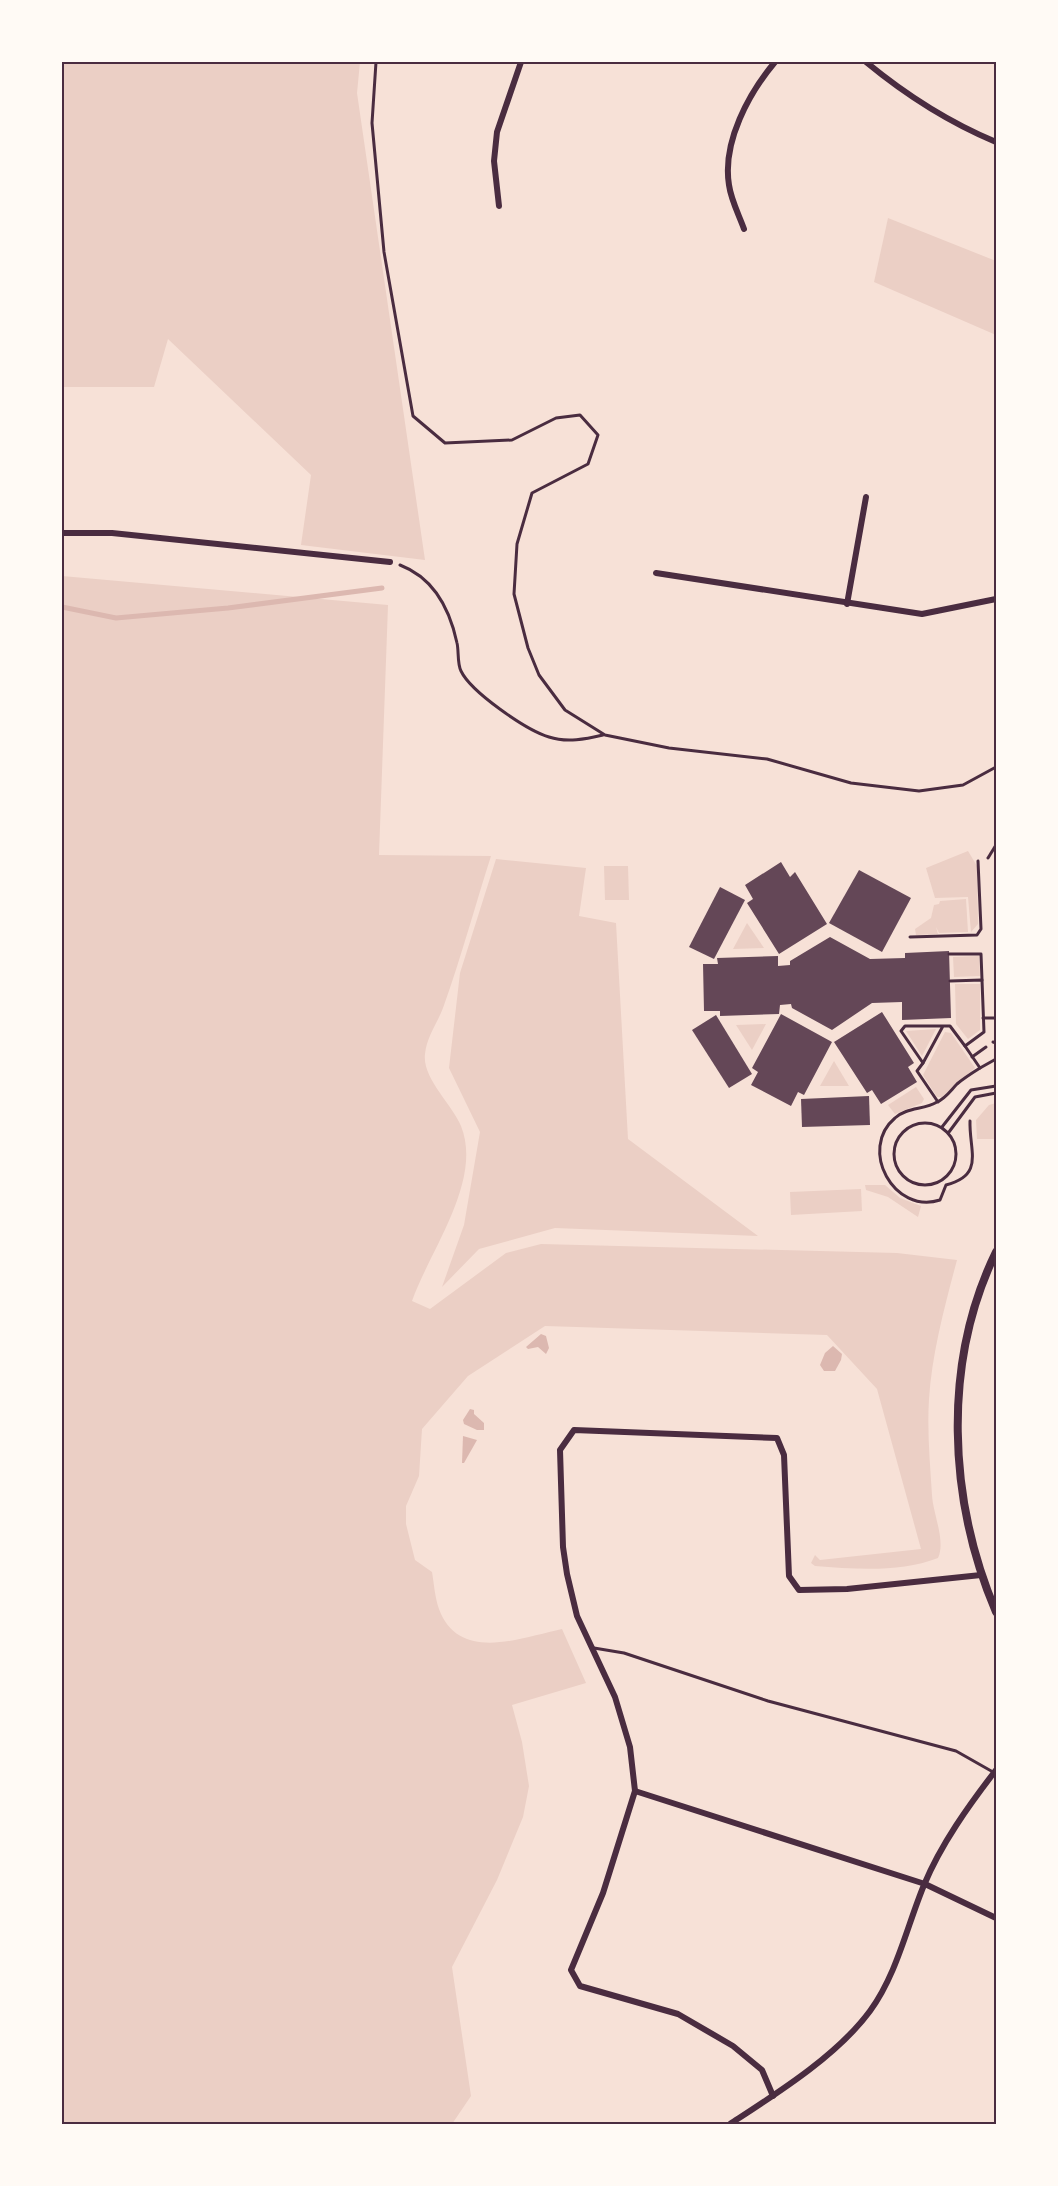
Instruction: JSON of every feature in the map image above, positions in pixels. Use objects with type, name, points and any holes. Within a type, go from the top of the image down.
[{"type":"street","points":[[499,206],[494,161],[497,132],[520,62]]},
{"type":"street","points":[[744,229],[729,185],[729,160],[739,122],[756,84],[775,62]]},
{"type":"street","points":[[866,62],[905,94],[969,131],[996,142]]},
{"type":"street","points":[[847,604],[866,497]]},
{"type":"street","points":[[62,533],[112,533],[390,562]]},
{"type":"street","points":[[656,573],[922,614],[996,599]]},
{"type":"street","points":[[996,1252],[987,1271],[961,1364],[956,1415],[965,1504],[981,1575],[996,1611]]},
{"type":"street","points":[[773,2096],[762,2070],[733,2046],[678,2014],[580,1986],[571,1970],[603,1893],[635,1791],[630,1747],[615,1697],[590,1648],[572,1601],[563,1547],[560,1450],[574,1430],[777,1438],[784,1455],[789,1576],[799,1590],[847,1589],[981,1575]]},
{"type":"street","points":[[730,2124],[773,2096],[836,2047],[871,2010],[897,1960],[925,1884],[944,1847],[995,1772]]},
{"type":"street","points":[[635,1791],[925,1884],[996,1918]]},
{"type":"lane","points":[[988,858],[996,844]]},
{"type":"lane","points":[[942,1127],[971,1090],[996,1086]]},
{"type":"lane","points":[[949,1132],[975,1097],[996,1093]]},
{"type":"lane","points":[[933,1123],[949,1132],[957,1154],[949,1174],[941,1180],[921,1185],[902,1175],[894,1158],[898,1138],[913,1125],[933,1123]]},
{"type":"lane","points":[[590,1648],[624,1653],[768,1701],[956,1751],[995,1772]]},
{"type":"path","points":[[376,62],[372,123],[384,252],[413,416],[445,443],[512,440],[556,418],[580,415],[598,435],[588,464],[532,493],[517,544],[514,594],[528,648],[539,675],[565,710],[605,735],[669,748],[767,759],[851,783],[918,791],[963,785],[996,767]]},
{"type":"path","points":[[390,562],[419,574],[443,601],[452,620],[460,670],[474,687],[496,705],[549,737],[578,741],[605,735]]},
{"type":"path","points":[[910,937],[977,934],[981,929],[978,859]]},
{"type":"path","points":[[996,860],[996,879]]},
{"type":"path","points":[[923,1063],[901,1031],[905,1026],[950,1026],[965,1046],[984,1032],[981,954],[949,954]]},
{"type":"path","points":[[950,981],[982,980]]},
{"type":"path","points":[[983,1018],[996,1018]]},
{"type":"path","points":[[938,1102],[917,1071],[944,1026]]},
{"type":"path","points":[[972,1056],[995,1043]]},
{"type":"path","points":[[980,1068],[996,1059]]},
{"type":"shaded area","points":[[62,62],[360,62],[357,93],[425,560],[301,545],[311,475],[168,339],[154,387],[62,387]]},
{"type":"shaded area","points":[[888,218],[996,261],[996,335],[874,282]]},
{"type":"shaded area","points":[[62,576],[388,605],[379,855],[491,856],[450,989],[426,1048],[425,1063],[428,1072],[461,1126],[466,1147],[465,1169],[460,1192],[451,1215],[412,1301],[430,1309],[506,1253],[541,1244],[897,1253],[957,1260],[936,1347],[929,1399],[932,1495],[941,1544],[938,1558],[923,1563],[877,1569],[815,1566],[811,1563],[815,1555],[820,1560],[921,1549],[877,1389],[827,1335],[545,1326],[468,1376],[422,1429],[419,1476],[406,1506],[406,1524],[415,1560],[432,1572],[439,1609],[448,1626],[461,1636],[492,1643],[562,1629],[586,1683],[512,1705],[522,1742],[529,1786],[523,1817],[497,1880],[452,1967],[471,2096],[452,2124],[62,2124]]},
{"type":"shaded area","points":[[968,851],[977,866],[978,924],[971,932],[968,897],[935,898],[926,868]]},
{"type":"shaded area","points":[[496,859],[586,868],[579,916],[616,923],[628,1139],[758,1236],[555,1228],[479,1249],[442,1287],[464,1225],[480,1132],[449,1068],[460,973]]},
{"type":"shaded area","points":[[604,866],[628,866],[629,900],[605,900]]},
{"type":"shaded area","points":[[966,899],[968,932],[939,933],[936,927],[938,934],[916,935],[915,929],[931,918],[934,905],[939,904],[940,901]]},
{"type":"shaded area","points":[[747,923],[764,948],[733,949]]},
{"type":"shaded area","points":[[979,956],[980,976],[954,977],[953,957]]},
{"type":"shaded area","points":[[955,984],[980,984],[980,1030],[968,1039],[956,1024]]},
{"type":"shaded area","points":[[766,1024],[752,1050],[736,1025]]},
{"type":"shaded area","points":[[936,1029],[922,1056],[906,1031]]},
{"type":"shaded area","points":[[945,1032],[951,1033],[975,1068],[942,1097],[937,1097],[923,1075]]},
{"type":"shaded area","points":[[834,1061],[849,1086],[820,1086]]},
{"type":"shaded area","points":[[916,1087],[924,1099],[922,1103],[895,1114],[888,1105]]},
{"type":"shaded area","points":[[996,1103],[996,1139],[977,1139],[976,1120],[989,1105]]},
{"type":"shaded area","points":[[865,1185],[885,1185],[900,1198],[921,1206],[918,1217],[888,1197],[866,1190]]},
{"type":"shaded area","points":[[861,1189],[862,1211],[791,1215],[790,1192]]},
{"type":"shaded area","points":[[541,1334],[546,1336],[549,1348],[546,1354],[538,1347],[528,1349],[526,1347]]},
{"type":"shaded area","points":[[833,1346],[842,1354],[841,1360],[835,1371],[824,1371],[820,1365],[825,1353]]},
{"type":"shaded area","points":[[470,1409],[474,1410],[474,1414],[484,1423],[484,1430],[477,1430],[464,1424],[463,1420]]},
{"type":"shaded area","points":[[463,1436],[477,1440],[462,1463]]},
{"type":"building","points":[[781,862],[790,877],[795,872],[827,924],[779,954],[747,903],[753,899],[745,885]]},
{"type":"building","points":[[859,870],[911,898],[882,952],[829,923]]},
{"type":"building","points":[[720,887],[745,900],[714,959],[689,947]]},
{"type":"building","points":[[830,937],[870,959],[905,958],[905,953],[949,951],[951,1018],[902,1020],[902,1002],[872,1003],[832,1030],[792,1008],[791,1004],[780,1005],[779,1014],[720,1016],[720,1011],[704,1011],[703,964],[718,964],[717,958],[778,956],[778,966],[790,965],[790,961]]},
{"type":"building","points":[[882,1012],[914,1063],[908,1067],[917,1082],[881,1104],[872,1090],[867,1093],[834,1042]]},
{"type":"building","points":[[781,1014],[832,1042],[804,1095],[798,1092],[791,1106],[751,1085],[758,1072],[752,1068]]},
{"type":"building","points":[[716,1015],[752,1074],[729,1088],[692,1030]]},
{"type":"building","points":[[869,1096],[870,1125],[802,1127],[801,1099]]},
{"type":"waterway","points":[[62,607],[116,618],[228,608],[382,588]]}]
